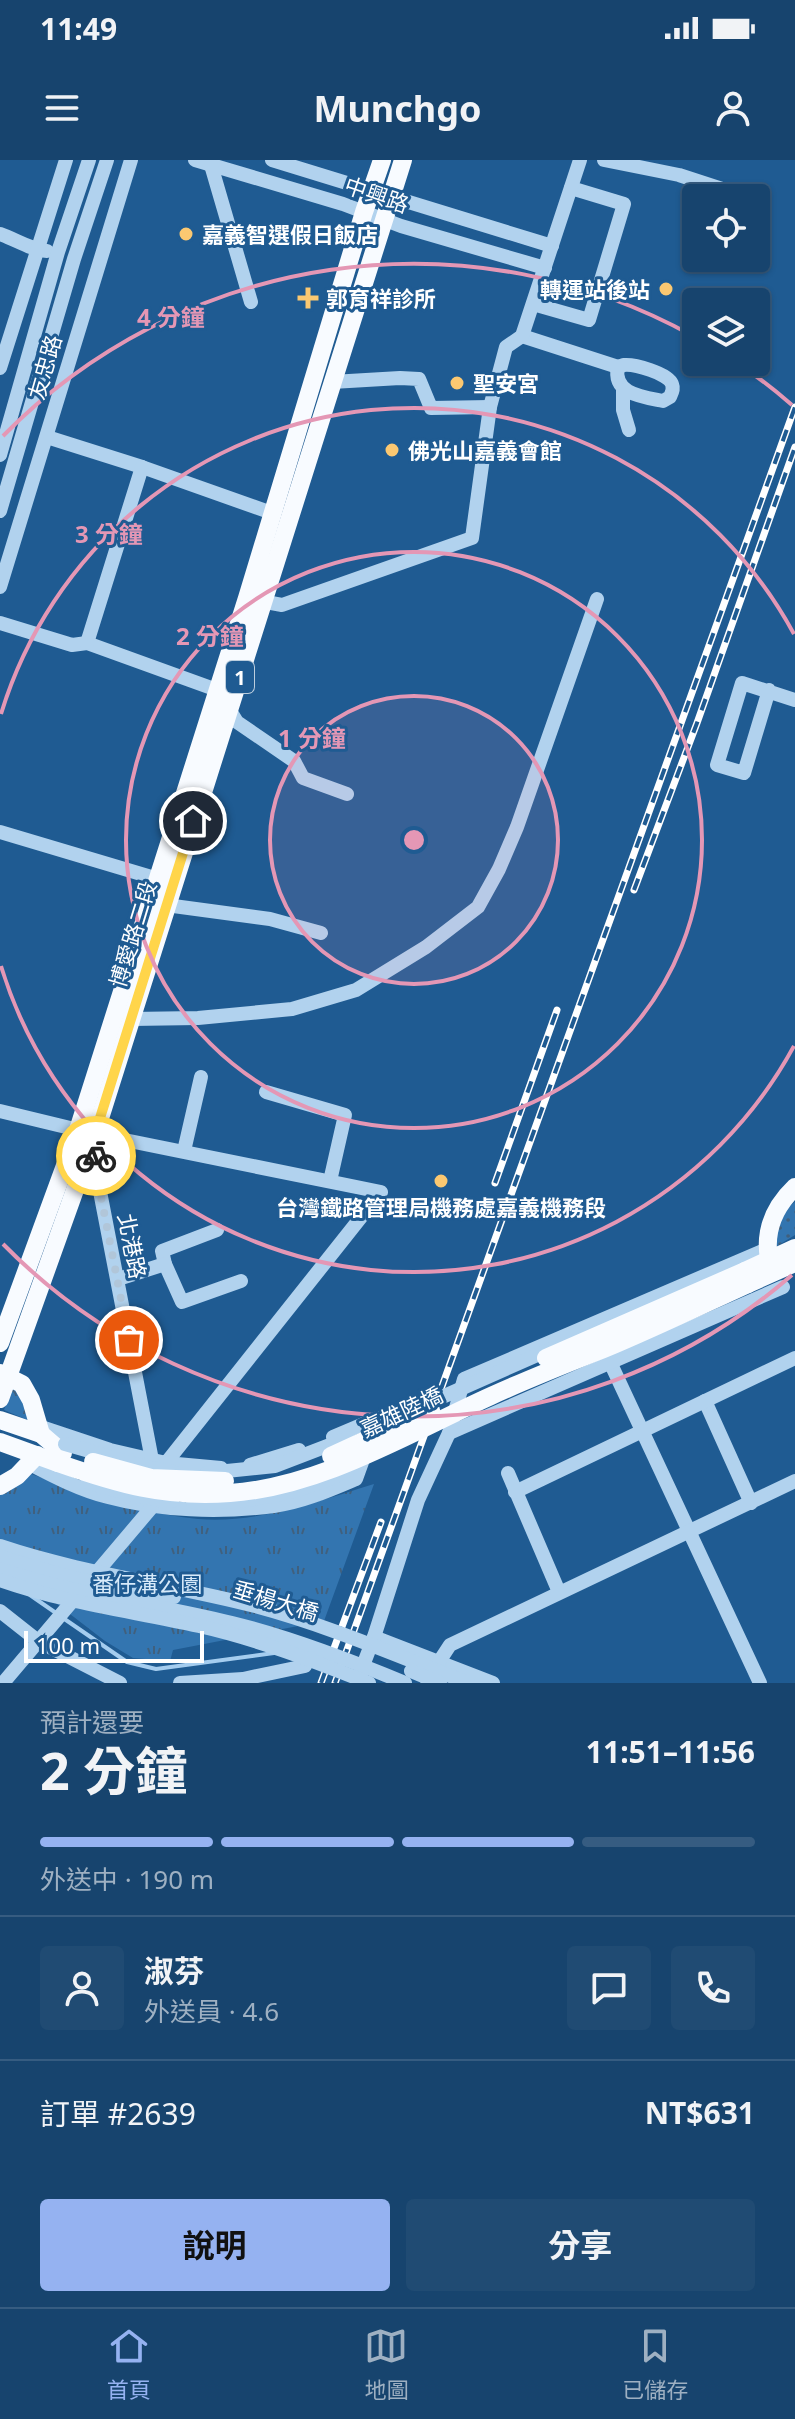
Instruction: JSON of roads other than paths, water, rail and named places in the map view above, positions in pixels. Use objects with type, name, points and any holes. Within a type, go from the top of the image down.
[{"type":"main road","name":"博愛路二段","points":[[0,1343],[131,1019],[230,710],[272,513],[382,160]]},
{"type":"main road","name":"博愛路二段","points":[[0,1399],[4,1375],[86,1132],[158,879],[217,690],[255,600],[332,382],[403,160]]},
{"type":"main road","points":[[778,1272],[767,1236],[774,1212],[795,1187]]},
{"type":"main road","points":[[778,1272],[795,1248]]},
{"type":"main road","points":[[778,1272],[795,1263]]},
{"type":"main road","name":"嘉雄陸橋","points":[[0,1442],[33,1459],[60,1457],[121,1484],[156,1492],[230,1493],[259,1490],[300,1481],[355,1458],[606,1348],[750,1276],[778,1272]]},
{"type":"main road","points":[[4,1375],[22,1384],[31,1400],[40,1430],[60,1457]]},
{"type":"main road","points":[[0,1420],[40,1430]]},
{"type":"main road","points":[[0,1486],[17,1476],[33,1459]]},
{"type":"street","name":"友忠路","points":[[0,368],[66,160]]},
{"type":"street","name":"友忠路","points":[[0,455],[58,252],[89,160]]},
{"type":"street","name":"友忠路","points":[[0,511],[7,465],[107,160]]},
{"type":"street","name":"友忠路","points":[[0,587],[131,160]]},
{"type":"street","name":"中興路","points":[[195,160],[364,212],[384,221],[545,268]]},
{"type":"street","name":"中興路","points":[[272,160],[552,246]]},
{"type":"street","points":[[255,600],[282,605],[472,538],[490,407],[506,347],[522,336],[580,160]]},
{"type":"street","points":[[604,160],[643,165],[707,184]]},
{"type":"street","points":[[679,175],[684,160]]},
{"type":"street","points":[[211,165],[251,302]]},
{"type":"street","points":[[533,304],[589,320],[624,204],[571,188]]},
{"type":"street","points":[[0,234],[96,268]]},
{"type":"street","points":[[522,336],[618,367],[632,365],[646,369],[670,380],[673,386],[670,397],[663,401],[623,390]]},
{"type":"street","points":[[618,367],[617,382],[623,390],[623,410],[629,430]]},
{"type":"street","points":[[332,382],[419,379],[431,408],[490,407]]},
{"type":"street","points":[[47,437],[272,513]]},
{"type":"street","points":[[7,465],[37,473]]},
{"type":"street","points":[[87,643],[142,467]]},
{"type":"street","points":[[131,1019],[198,1018],[292,1009],[356,990],[426,947],[478,907],[517,827],[597,599]]},
{"type":"street","points":[[0,623],[72,645],[87,643],[217,690],[237,722],[294,761],[303,778],[347,794]]},
{"type":"street","points":[[769,690],[744,773],[717,765],[742,683],[769,690],[795,700]]},
{"type":"street","points":[[0,832],[158,879]]},
{"type":"street","points":[[166,905],[270,919],[321,933]]},
{"type":"street","points":[[184,1151],[201,1077]]},
{"type":"street","points":[[266,1092],[345,1115],[330,1181]]},
{"type":"street","points":[[0,1111],[86,1132],[381,1192],[159,1462]]},
{"type":"street","name":"北港路","points":[[86,1132],[159,1462]]},
{"type":"street","points":[[217,1230],[162,1251],[182,1302],[241,1281]]},
{"type":"street","points":[[118,1279],[165,1264]]},
{"type":"street","points":[[449,1433],[610,1362],[778,1272]]},
{"type":"street","points":[[357,1683],[418,1500],[449,1433],[464,1379],[778,1272]]},
{"type":"street","points":[[515,1492],[795,1358]]},
{"type":"street","points":[[610,1362],[760,1683]]},
{"type":"street","points":[[705,1401],[751,1503]]},
{"type":"street","points":[[33,1459],[54,1477],[106,1497],[152,1507],[238,1509],[276,1505],[320,1494],[356,1479],[378,1418],[292,1453],[249,1465],[215,1469],[159,1462],[40,1430]]},
{"type":"street","points":[[508,1473],[559,1592]]},
{"type":"street","points":[[425,1683],[450,1645],[795,1481]]},
{"type":"street","points":[[3,1683],[152,1507]]},
{"type":"street","points":[[0,1546],[42,1560],[258,1607],[468,1683]]},
{"type":"street","name":"垂楊大橋","points":[[0,1556],[122,1589],[203,1602],[282,1623],[440,1683]]},
{"type":"street","name":"垂楊大橋","points":[[0,1569],[55,1586],[236,1624],[405,1683]]},
{"type":"street","points":[[0,1580],[68,1600],[201,1626],[369,1683]]},
{"type":"street","points":[[0,1611],[110,1681]]},
{"type":"street","points":[[374,1637],[493,1683]]},
{"type":"street","points":[[180,1683],[243,1679],[305,1666]]},
{"type":"waterway","points":[[30,1595],[56,1613]]},
{"type":"waterway","points":[[63,1618],[127,1662],[156,1669],[274,1653]]},
{"type":"railway","points":[[335,1683],[795,407]]},
{"type":"railway","points":[[634,890],[795,447]]},
{"type":"railway","points":[[495,1183],[557,1010]]},
{"type":"railway","points":[[321,1683],[381,1522]]},
{"type":"place","name":"嘉義智選假日飯店","points":[[186,234]]},
{"type":"place","name":"轉運站後站","points":[[666,289]]},
{"type":"place","name":"郭育祥診所","points":[[308,298]]},
{"type":"place","name":"聖安宮","points":[[457,383]]},
{"type":"place","name":"佛光山嘉義會館","points":[[392,450]]},
{"type":"place","name":"台灣鐵路管理局機務處嘉義機務段","points":[[441,1181]]},
{"type":"park label","name":"番仔溝公園","points":[[147,1583]]}]
